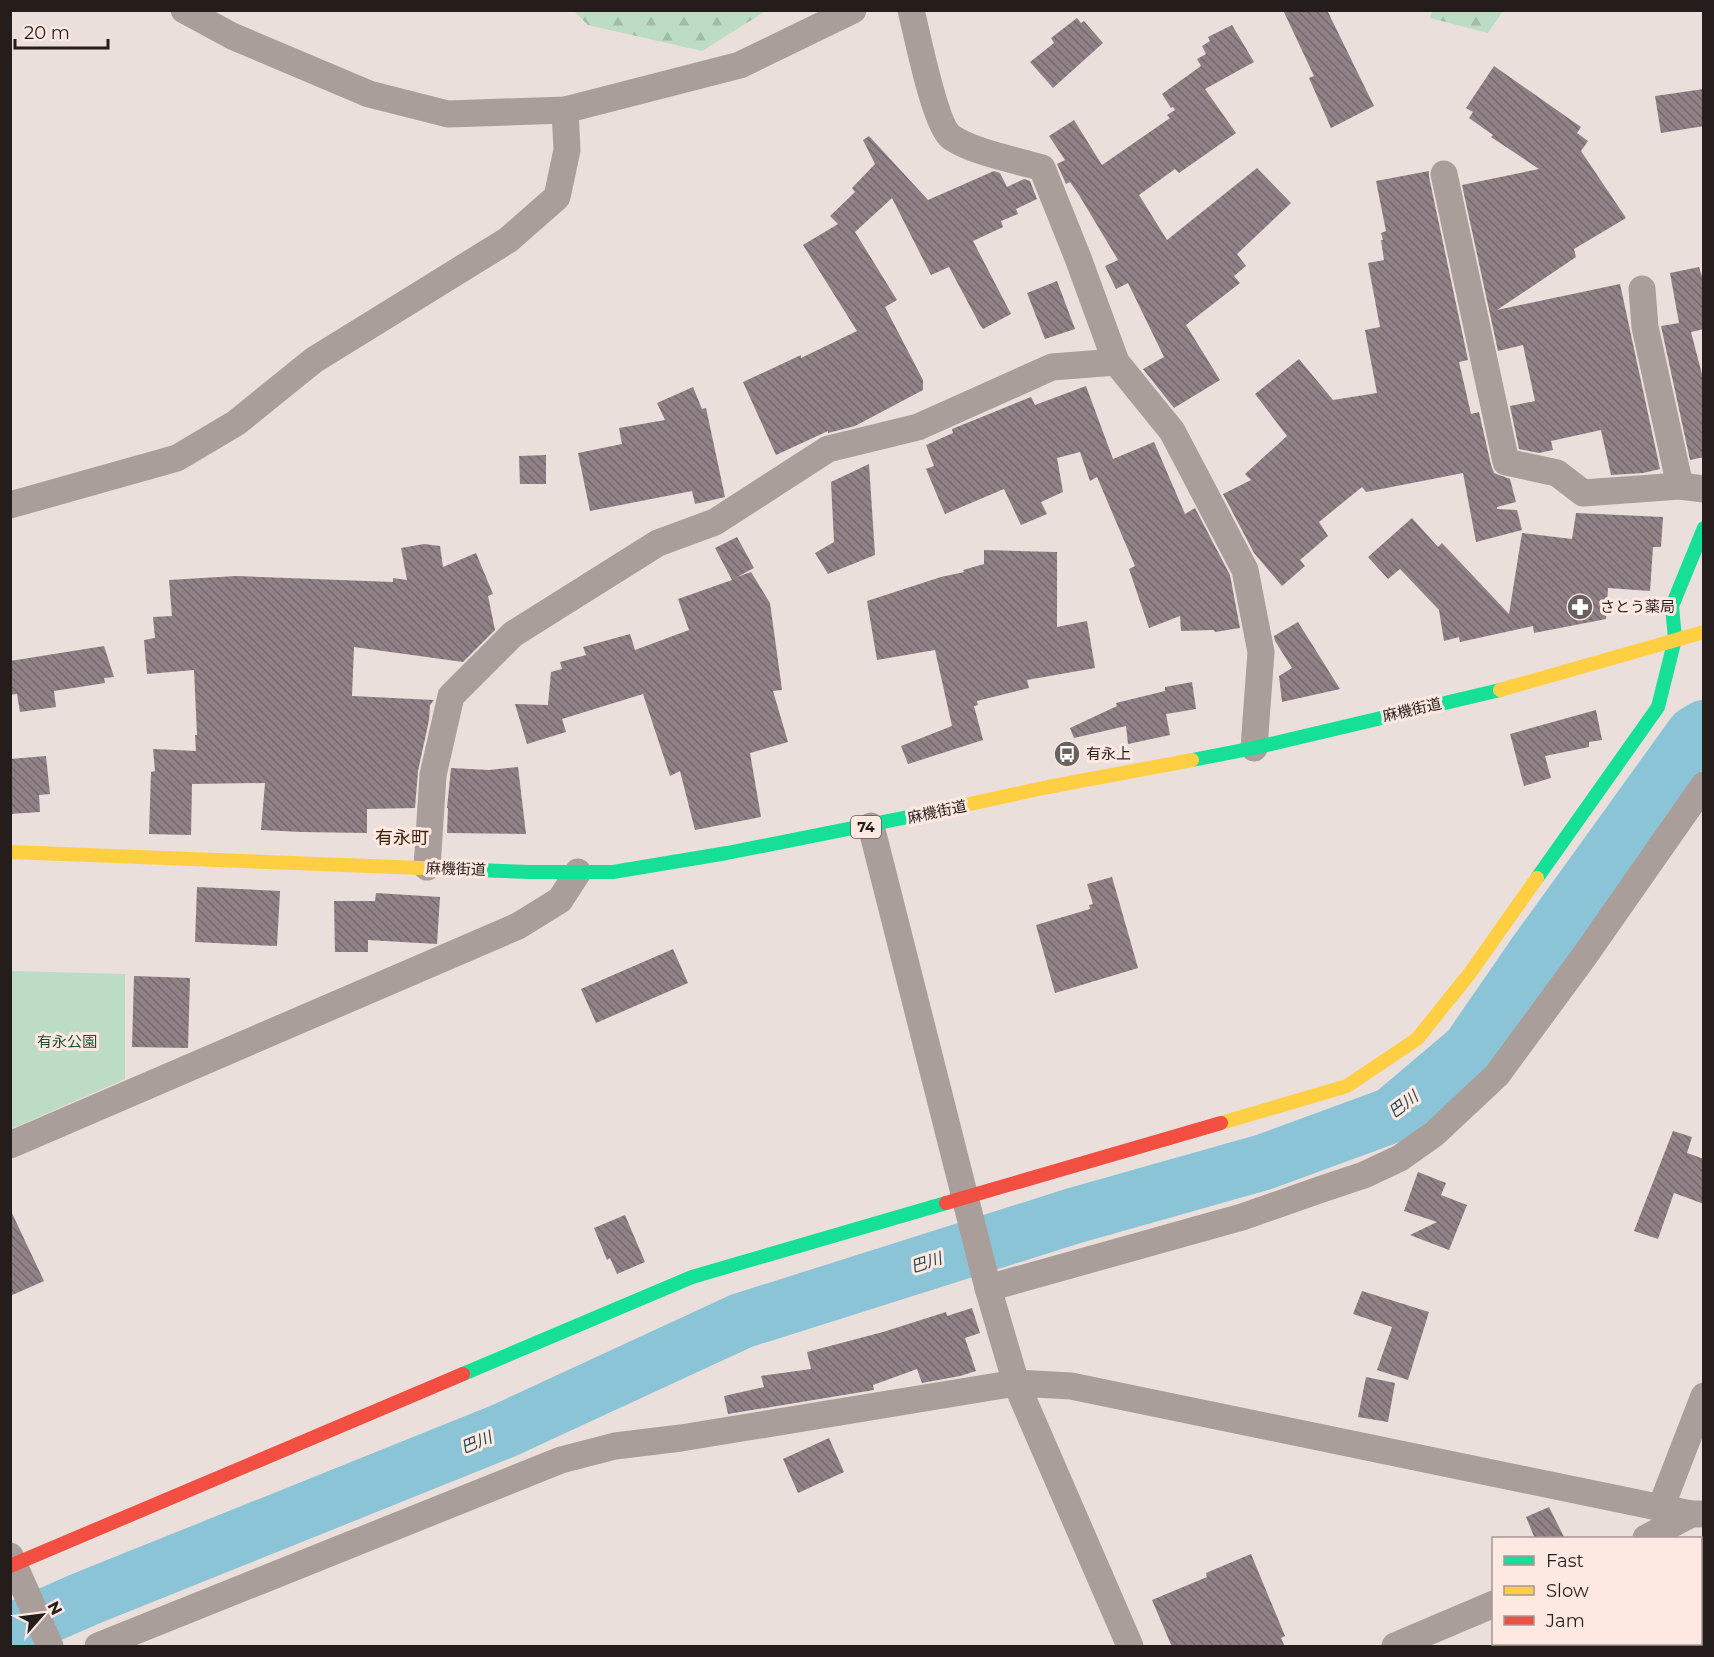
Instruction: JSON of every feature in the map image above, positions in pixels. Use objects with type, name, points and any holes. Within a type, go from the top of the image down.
[{"type":"street","points":[[184,10],[232,36],[369,94],[448,114],[565,110],[740,65],[853,10]]},
{"type":"street","points":[[911,10],[934,105],[949,136],[972,147],[1042,168],[1116,362],[1172,431],[1245,570],[1261,652],[1254,748]]},
{"type":"street","points":[[10,505],[177,458],[236,423],[314,360],[508,240],[557,197],[567,150],[565,110]]},
{"type":"street","points":[[1444,174],[1506,462],[1557,473],[1583,493],[1692,487],[1645,327],[1642,290]]},
{"type":"street","points":[[427,867],[433,775],[451,696],[513,634],[658,543],[715,522],[828,449],[918,426],[1052,367],[1116,362]]},
{"type":"street","points":[[50,1647],[12,1563],[692,1277],[1347,1086],[1418,1040],[1470,973],[1658,708],[1675,639],[1672,606],[1704,528]]},
{"type":"street","name":"麻機街道","points":[[10,852],[613,872],[870,826],[1048,788],[1254,748],[1517,686],[1704,632]]},
{"type":"street","points":[[988,1288],[1242,1217],[1364,1175],[1400,1158],[1434,1134],[1497,1075],[1583,958],[1704,785]]},
{"type":"street","points":[[870,826],[988,1288],[1016,1383],[1130,1647]]},
{"type":"street","points":[[10,1145],[518,926],[560,900],[578,872]]},
{"type":"street","points":[[98,1647],[561,1460],[615,1446],[681,1438],[1016,1383],[1071,1386],[1697,1514]]},
{"type":"street","points":[[1661,1507],[1704,1396]]},
{"type":"street","points":[[1650,1537],[1697,1514]]},
{"type":"street","points":[[1395,1647],[1492,1605]]},
{"type":"green space","points":[[1432,10],[1503,11],[1488,33],[1430,18]]},
{"type":"green space","points":[[574,11],[766,11],[702,51],[588,25]]},
{"type":"green space","name":"有永公園","points":[[11,971],[125,974],[125,1079],[11,1129]]},
{"type":"building","points":[[1283,10],[1327,10],[1374,106],[1331,128],[1309,78],[1314,76]]},
{"type":"building","points":[[1077,18],[1081,23],[1084,21],[1103,43],[1053,88],[1030,62],[1054,43],[1051,38]]},
{"type":"building","points":[[1232,25],[1254,62],[1205,89],[1236,133],[1179,173],[1175,169],[1139,195],[1167,240],[1257,168],[1291,203],[1237,254],[1246,266],[1234,276],[1240,283],[1186,325],[1220,380],[1174,408],[1143,369],[1164,357],[1128,283],[1116,289],[1105,266],[1118,260],[1079,195],[1070,182],[1066,184],[1057,164],[1065,160],[1049,136],[1074,120],[1102,165],[1170,118],[1167,115],[1175,110],[1171,108],[1162,94],[1201,66],[1197,59],[1206,54],[1202,46],[1210,41],[1208,37]]},
{"type":"building","points":[[1494,66],[1581,127],[1577,133],[1588,141],[1581,151],[1626,218],[1574,249],[1576,257],[1497,310],[1620,284],[1660,469],[1643,473],[1611,475],[1601,430],[1551,441],[1553,450],[1539,453],[1519,449],[1510,406],[1535,401],[1523,345],[1498,351],[1462,185],[1539,169],[1491,137],[1493,135],[1469,118],[1473,112],[1466,108]]},
{"type":"building","points":[[1704,89],[1704,126],[1661,133],[1655,96]]},
{"type":"building","points":[[869,136],[928,200],[994,171],[1000,173],[1007,187],[1024,179],[1030,181],[1037,199],[1016,209],[1018,214],[1001,221],[1003,227],[973,241],[1011,314],[983,329],[949,267],[931,275],[892,198],[855,232],[897,300],[885,307],[923,380],[923,390],[855,426],[828,433],[828,431],[776,455],[743,382],[857,331],[803,245],[838,224],[830,216],[855,192],[852,188],[875,164],[863,140]]},
{"type":"building","points":[[1429,171],[1468,360],[1459,362],[1471,414],[1479,412],[1494,473],[1510,479],[1516,502],[1497,507],[1497,509],[1517,510],[1522,530],[1476,542],[1463,473],[1366,492],[1362,487],[1319,522],[1328,536],[1300,560],[1305,566],[1282,586],[1254,553],[1223,494],[1251,480],[1245,474],[1287,436],[1255,394],[1299,359],[1333,400],[1377,393],[1365,330],[1380,327],[1368,263],[1384,260],[1381,233],[1386,231],[1376,181]]},
{"type":"building","points":[[1699,267],[1704,283],[1704,329],[1691,332],[1704,382],[1704,457],[1690,460],[1661,326],[1679,323],[1670,273]]},
{"type":"building","points":[[1057,281],[1075,329],[1045,339],[1027,293]]},
{"type":"building","points":[[1086,386],[1113,459],[1154,442],[1185,514],[1195,508],[1230,575],[1240,628],[1215,632],[1214,630],[1181,631],[1180,616],[1149,628],[1129,569],[1135,566],[1097,477],[1090,481],[1080,452],[1057,458],[1063,492],[1041,502],[1047,514],[1021,525],[1004,489],[945,514],[926,469],[934,466],[926,445],[953,433],[952,429],[1031,397],[1035,405]]},
{"type":"building","points":[[693,387],[702,409],[706,408],[725,497],[695,504],[692,491],[590,511],[578,453],[622,444],[619,428],[665,420],[657,403]]},
{"type":"building","points":[[546,455],[546,484],[520,484],[519,456]]},
{"type":"building","points":[[869,464],[875,555],[828,574],[815,553],[834,542],[831,482]]},
{"type":"building","points":[[1576,513],[1663,517],[1661,547],[1653,547],[1650,591],[1608,588],[1606,619],[1534,633],[1533,626],[1460,642],[1459,637],[1444,641],[1439,610],[1400,569],[1388,579],[1368,557],[1412,518],[1438,547],[1442,543],[1509,614],[1522,533],[1572,539]]},
{"type":"building","points":[[737,537],[754,568],[737,577],[751,572],[770,603],[782,690],[773,691],[788,742],[750,753],[761,817],[695,830],[680,771],[670,776],[643,694],[562,719],[566,732],[527,744],[515,704],[548,705],[551,672],[562,669],[560,662],[586,655],[583,647],[630,634],[635,650],[689,630],[678,599],[732,580],[715,548]]},
{"type":"building","points":[[424,544],[440,546],[443,567],[476,553],[493,594],[488,596],[495,630],[463,662],[354,647],[352,696],[434,700],[430,705],[418,771],[415,808],[367,809],[367,833],[261,830],[265,783],[192,784],[191,835],[149,834],[151,772],[155,771],[153,749],[196,751],[194,670],[147,674],[144,640],[155,638],[153,617],[172,616],[169,580],[236,576],[393,582],[393,578],[407,580],[401,548]]},
{"type":"building","points":[[984,550],[1057,552],[1057,627],[1087,621],[1095,668],[1027,680],[1029,688],[977,701],[978,705],[974,706],[983,740],[908,764],[901,746],[952,726],[935,650],[877,660],[867,601],[984,564]]},
{"type":"building","points":[[1298,622],[1340,689],[1282,702],[1279,676],[1292,668],[1274,636]]},
{"type":"building","points":[[104,646],[114,677],[104,678],[105,683],[54,691],[56,707],[20,712],[17,694],[10,695],[10,661]]},
{"type":"building","points":[[1192,682],[1196,709],[1166,714],[1170,735],[1128,744],[1126,726],[1074,738],[1070,728],[1117,706],[1116,703],[1165,691],[1165,687]]},
{"type":"building","points":[[1596,710],[1602,740],[1589,742],[1589,747],[1545,756],[1551,778],[1524,786],[1510,734]]},
{"type":"building","points":[[46,756],[50,794],[39,795],[40,812],[10,814],[10,759]]},
{"type":"building","points":[[518,767],[526,834],[447,833],[451,768],[489,770]]},
{"type":"building","points":[[1112,877],[1138,968],[1055,993],[1036,925],[1090,909],[1089,905],[1093,904],[1087,884]]},
{"type":"building","points":[[197,887],[280,891],[277,946],[195,942]]},
{"type":"building","points":[[376,893],[440,897],[437,944],[368,940],[368,952],[335,952],[334,901],[375,901]]},
{"type":"building","points":[[673,949],[688,983],[596,1023],[581,989]]},
{"type":"building","points":[[134,976],[190,978],[188,1048],[132,1047]]},
{"type":"building","points":[[1673,1131],[1692,1137],[1687,1153],[1704,1159],[1704,1204],[1674,1193],[1658,1239],[1634,1231]]},
{"type":"building","points":[[1418,1172],[1446,1183],[1441,1195],[1467,1205],[1449,1250],[1410,1235],[1437,1222],[1404,1211]]},
{"type":"building","points":[[10,1209],[44,1281],[10,1296]]},
{"type":"building","points":[[625,1215],[645,1262],[617,1274],[610,1258],[607,1260],[594,1228]]},
{"type":"building","points":[[1362,1291],[1429,1312],[1408,1380],[1377,1370],[1392,1327],[1353,1314]]},
{"type":"building","points":[[972,1308],[980,1333],[965,1338],[976,1371],[922,1383],[917,1369],[873,1385],[874,1390],[728,1414],[724,1396],[764,1387],[761,1376],[811,1369],[807,1352],[946,1312],[947,1316]]},
{"type":"building","points":[[1366,1377],[1395,1383],[1388,1422],[1358,1417]]},
{"type":"building","points":[[829,1438],[844,1472],[798,1493],[783,1459]]},
{"type":"building","points":[[1549,1507],[1564,1537],[1534,1537],[1526,1517]]},
{"type":"building","points":[[1251,1554],[1285,1636],[1281,1638],[1285,1647],[1172,1647],[1152,1600],[1207,1577],[1206,1573]]},
{"type":"waterway","name":"巴川","points":[[10,1632],[85,1599],[503,1431],[741,1321],[1073,1216],[1264,1162],[1392,1115],[1469,1050],[1533,957],[1694,734],[1704,728]]},
{"type":"traffic: fast","points":[[1537,878],[1658,707],[1675,639],[1672,606],[1704,528]]},
{"type":"traffic: fast","points":[[1192,760],[1254,748],[1500,690]]},
{"type":"traffic: fast","points":[[447,869],[613,872],[727,853],[928,813]]},
{"type":"traffic: fast","points":[[463,1374],[692,1277],[946,1203]]},
{"type":"traffic: slow","points":[[1500,690],[1704,632]]},
{"type":"traffic: slow","points":[[928,813],[1048,787],[1192,760]]},
{"type":"traffic: slow","points":[[10,852],[447,869]]},
{"type":"traffic: slow","points":[[1221,1123],[1347,1086],[1417,1039],[1470,973],[1537,878]]},
{"type":"traffic: jam","points":[[946,1203],[1221,1123]]},
{"type":"traffic: jam","points":[[10,1566],[463,1374]]},
{"type":"place","name":"さとう薬局","points":[[1580,607]]},
{"type":"place","name":"有永上","points":[[1067,754]]},
{"type":"district","name":"有永町","points":[[402,838]]}]
